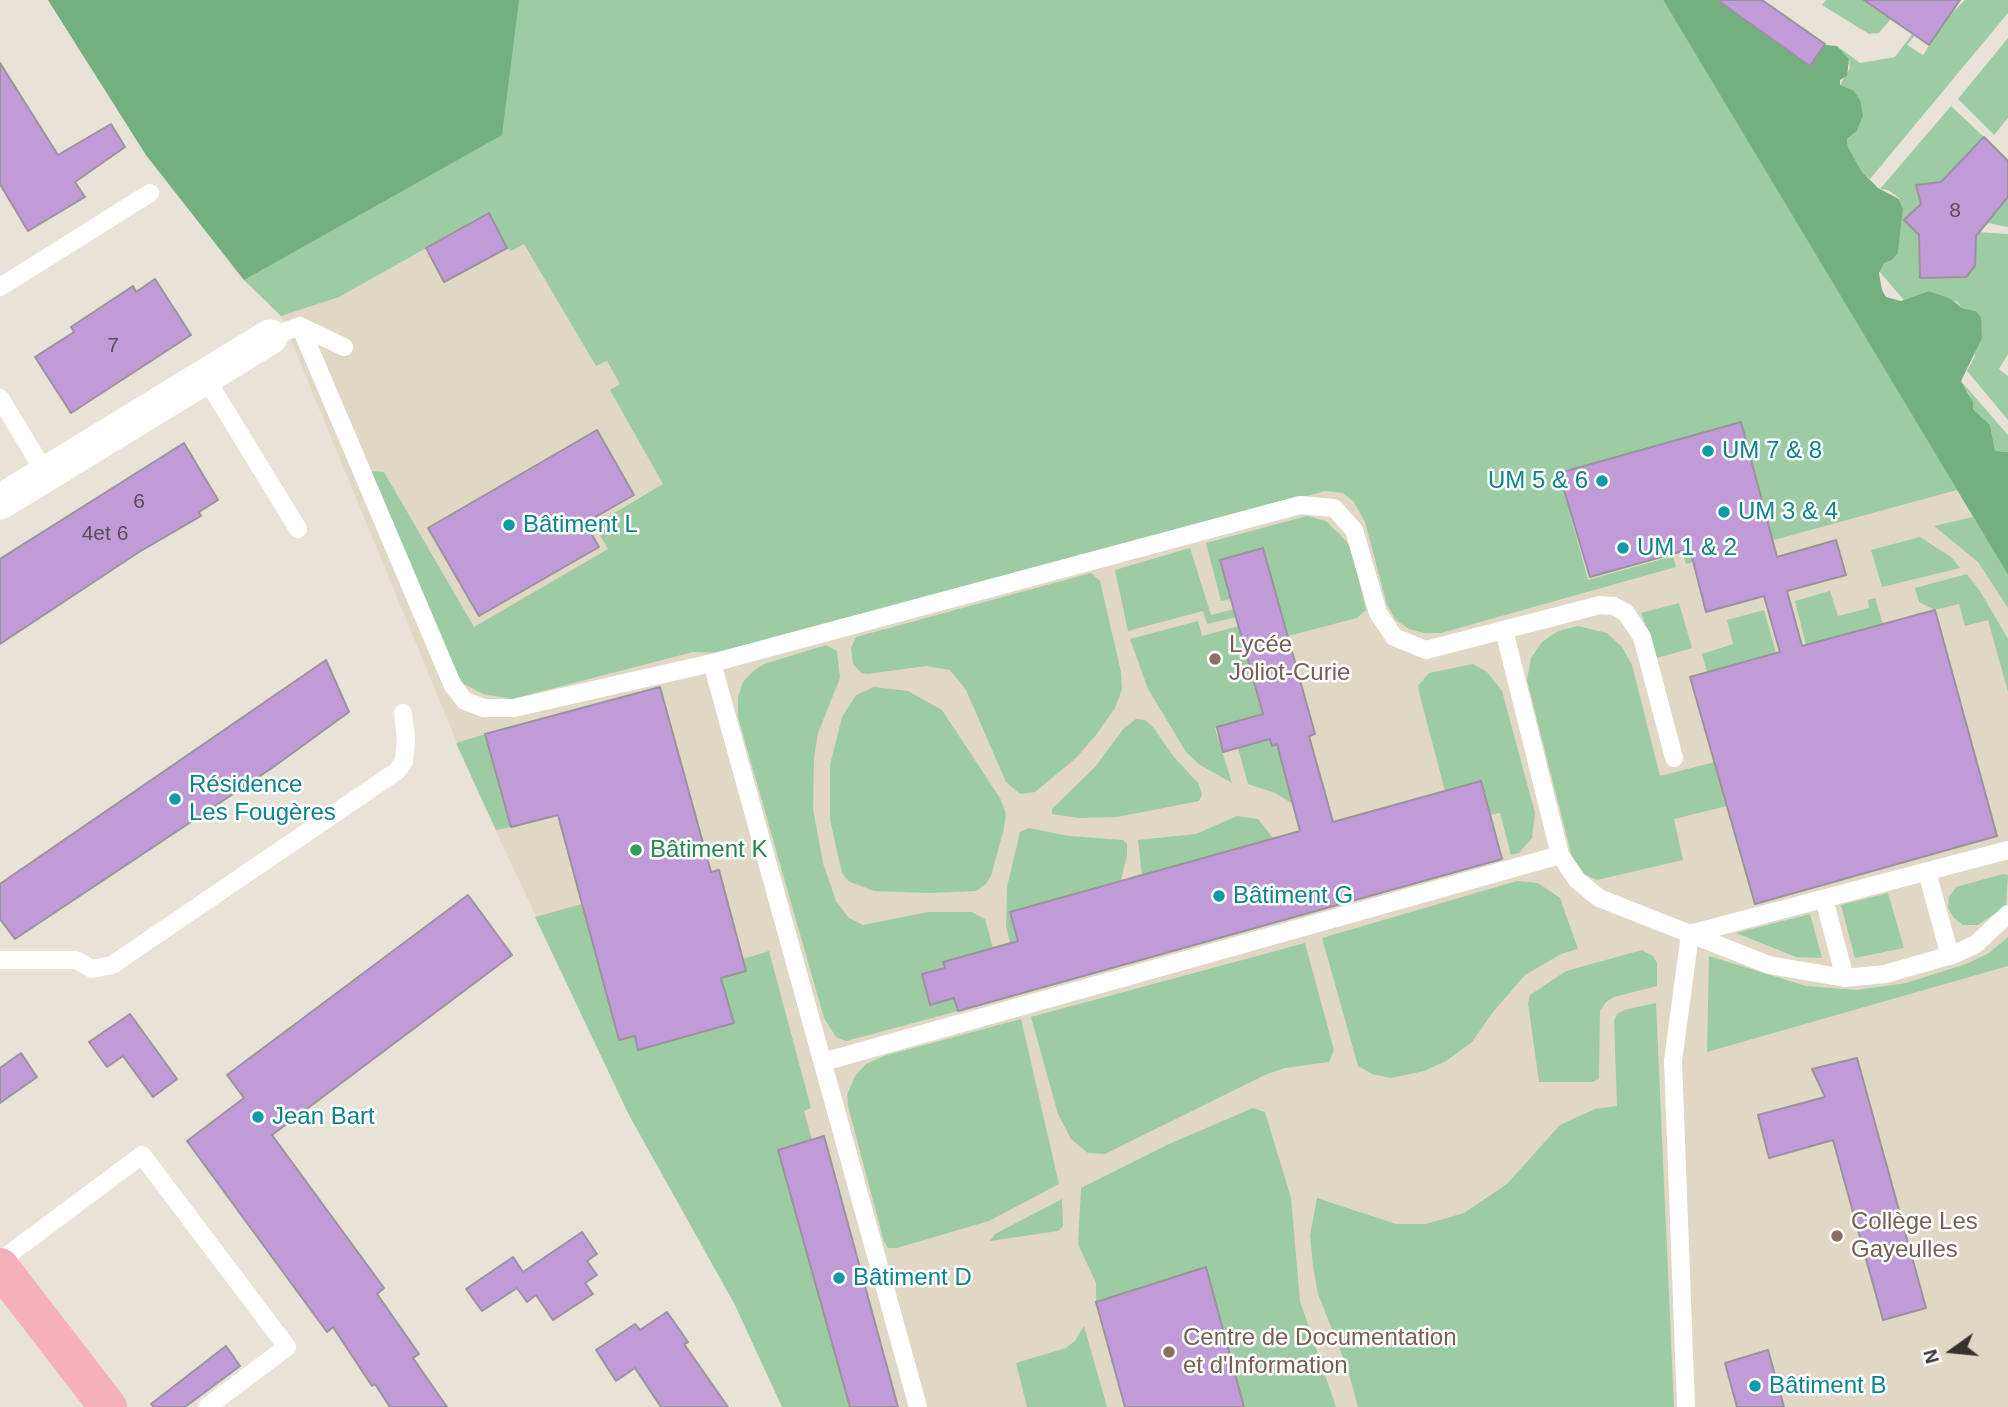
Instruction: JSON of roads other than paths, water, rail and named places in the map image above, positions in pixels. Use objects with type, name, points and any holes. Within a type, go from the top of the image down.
[{"type":"main road","points":[[0,1267],[108,1407]]},
{"type":"street","points":[[0,502],[285,331]]},
{"type":"lane","points":[[0,287],[150,193]]},
{"type":"lane","points":[[285,331],[344,347]]},
{"type":"lane","points":[[285,331],[453,686],[465,701],[484,708],[514,708],[712,663],[1300,505],[1334,508],[1354,530],[1378,613],[1394,637],[1426,650],[1601,605],[1614,606],[1626,613],[1642,637],[1674,758]]},
{"type":"lane","points":[[205,377],[298,529]]},
{"type":"lane","points":[[0,398],[46,474]]},
{"type":"lane","points":[[1504,630],[1560,855],[1577,880],[1599,898],[1769,965],[1845,978],[1885,974],[1950,956],[1976,944],[2008,914]]},
{"type":"lane","points":[[712,663],[918,1407]]},
{"type":"lane","points":[[0,960],[76,960],[92,969],[112,965],[397,771],[404,761],[406,739],[403,713]]},
{"type":"lane","points":[[1690,934],[2008,850]]},
{"type":"lane","points":[[822,1062],[1560,855]]},
{"type":"lane","points":[[1927,872],[1950,956]]},
{"type":"lane","points":[[1824,899],[1845,978]]},
{"type":"lane","points":[[1686,1407],[1673,1061],[1690,934]]},
{"type":"lane","points":[[0,1261],[142,1155],[287,1347],[207,1407]]},
{"type":"place","name":"UM 7 & 8","points":[[1708,451]]},
{"type":"place","name":"UM 5 & 6","points":[[1602,481]]},
{"type":"place","name":"UM 3 & 4","points":[[1724,512]]},
{"type":"place","name":"Bâtiment L","points":[[509,525]]},
{"type":"place","name":"UM 1 & 2","points":[[1623,548]]},
{"type":"place","name":"Lycée Joliot-Curie","points":[[1215,659]]},
{"type":"place","name":"Résidence Les Fougères","points":[[175,799]]},
{"type":"place","name":"Bâtiment K","points":[[636,850]]},
{"type":"place","name":"Bâtiment G","points":[[1219,896]]},
{"type":"place","name":"Jean Bart","points":[[258,1117]]},
{"type":"place","name":"Collège Les Gayeulles","points":[[1837,1236]]},
{"type":"place","name":"Bâtiment D","points":[[839,1278]]},
{"type":"place","name":"Centre de Documentation et d'Information","points":[[1169,1352]]},
{"type":"place","name":"Bâtiment B","points":[[1755,1386]]}]
